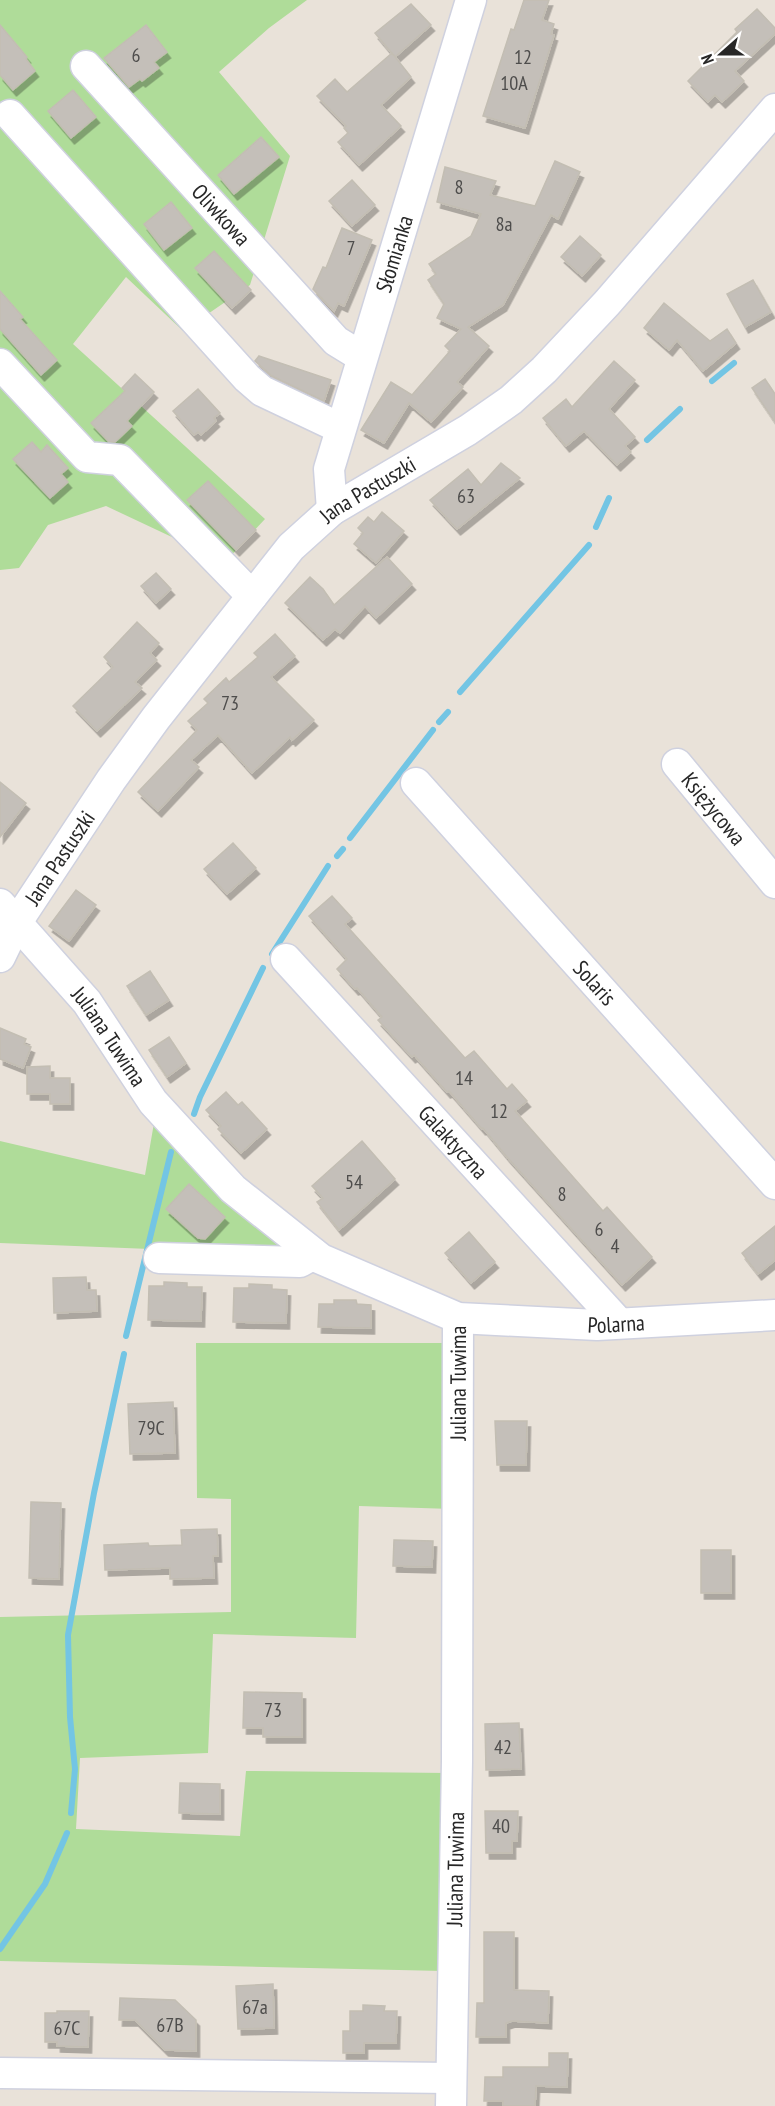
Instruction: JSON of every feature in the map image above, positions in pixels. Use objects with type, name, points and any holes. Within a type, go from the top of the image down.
[{"type":"street","name":"Słomianka","points":[[332,510],[329,469],[340,428],[471,0]]},
{"type":"street","name":"Oliwkowa","points":[[86,66],[336,341],[362,357]]},
{"type":"street","name":"Jana Pastuszki","points":[[0,957],[9,913],[156,718],[291,547],[332,510],[468,430],[511,400],[607,303],[775,109]]},
{"type":"street","points":[[10,115],[247,378],[262,391],[340,428]]},
{"type":"street","points":[[0,364],[87,457],[120,460],[252,596]]},
{"type":"street","name":"Księżycowa","points":[[677,764],[775,883]]},
{"type":"street","name":"Solaris","points":[[416,783],[775,1184]]},
{"type":"street","name":"Juliana Tuwima","points":[[0,2073],[451,2092],[457,1749],[458,1318],[321,1259],[233,1189],[153,1102],[87,1002],[9,913]]},
{"type":"street","name":"Galaktyczna","points":[[286,959],[619,1323]]},
{"type":"street","points":[[159,1258],[300,1262],[314,1254]]},
{"type":"street","name":"Polarna","points":[[458,1318],[597,1324],[775,1316]]},
{"type":"green space","points":[[0,0],[307,0],[269,28],[219,72],[290,156],[250,285],[183,331],[126,277],[73,344],[265,519],[225,562],[106,506],[48,525],[19,568],[0,570]]},
{"type":"green space","points":[[154,1123],[300,1255],[0,1243],[0,1141],[145,1175]]},
{"type":"green space","points":[[196,1343],[445,1343],[452,1509],[359,1506],[356,1638],[213,1634],[208,1753],[80,1758],[76,1829],[240,1836],[246,1771],[449,1773],[443,1971],[0,1961],[0,1617],[231,1612],[231,1499],[197,1498]]},
{"type":"building","points":[[524,0],[549,0],[542,20],[554,24],[551,34],[554,35],[525,128],[483,116],[511,29],[514,30]]},
{"type":"building","points":[[411,4],[431,25],[395,57],[375,33]]},
{"type":"building","points":[[757,9],[775,28],[775,34],[735,71],[744,81],[722,102],[715,95],[708,102],[688,81],[737,32],[735,29]]},
{"type":"building","points":[[0,25],[27,57],[26,59],[35,71],[13,90],[0,75]]},
{"type":"building","points":[[146,25],[167,52],[154,62],[159,68],[142,81],[140,79],[129,87],[104,58]]},
{"type":"building","points":[[392,53],[411,77],[381,105],[401,126],[359,165],[338,142],[348,133],[344,128],[346,126],[317,96],[335,79],[347,92]]},
{"type":"building","points":[[73,90],[96,117],[71,138],[48,111]]},
{"type":"building","points":[[261,137],[279,157],[234,194],[218,175]]},
{"type":"building","points":[[555,161],[580,172],[558,219],[551,215],[503,305],[468,327],[489,346],[457,382],[463,387],[431,422],[409,403],[384,443],[361,430],[391,382],[412,395],[450,351],[445,346],[461,329],[437,318],[444,304],[428,280],[436,274],[429,264],[471,236],[481,214],[437,202],[445,167],[496,181],[490,195],[535,206]]},
{"type":"building","points":[[352,180],[375,205],[352,226],[329,201]]},
{"type":"building","points":[[171,202],[192,228],[164,250],[144,224]]},
{"type":"building","points":[[342,228],[372,240],[344,306],[338,303],[334,311],[313,289],[323,267],[326,268]]},
{"type":"building","points":[[580,236],[601,255],[582,276],[561,257]]},
{"type":"building","points":[[214,251],[251,290],[232,308],[195,268]]},
{"type":"building","points":[[753,280],[771,312],[745,327],[727,294]]},
{"type":"building","points":[[0,291],[23,317],[20,319],[57,360],[41,375],[0,329]]},
{"type":"building","points":[[664,303],[710,341],[727,329],[736,343],[703,371],[677,340],[669,350],[644,328]]},
{"type":"building","points":[[259,356],[331,380],[324,401],[272,376],[255,361]]},
{"type":"building","points":[[614,361],[635,380],[609,409],[635,437],[625,446],[631,452],[617,465],[584,431],[566,446],[543,418],[566,399],[572,407]]},
{"type":"building","points":[[135,374],[154,392],[127,421],[132,426],[115,442],[109,442],[91,423],[125,391],[122,388]]},
{"type":"building","points":[[765,379],[775,394],[775,422],[752,388]]},
{"type":"building","points":[[198,389],[220,413],[214,418],[216,421],[201,435],[198,432],[194,435],[173,411]]},
{"type":"building","points":[[32,442],[41,452],[47,445],[68,468],[61,474],[68,482],[50,498],[13,459]]},
{"type":"building","points":[[501,463],[520,478],[457,529],[430,500],[468,469],[481,485]]},
{"type":"building","points":[[208,481],[256,530],[236,550],[187,500]]},
{"type":"building","points":[[382,512],[404,531],[376,563],[354,544],[363,533],[358,528],[368,517],[374,522]]},
{"type":"building","points":[[387,557],[412,584],[376,618],[365,606],[340,633],[335,629],[323,640],[285,603],[310,577],[323,589],[334,605]]},
{"type":"building","points":[[156,573],[171,589],[156,603],[141,586]]},
{"type":"building","points":[[137,622],[159,643],[150,653],[157,660],[135,682],[142,688],[97,731],[73,706],[113,667],[104,657]]},
{"type":"building","points":[[275,634],[295,656],[271,677],[314,720],[292,740],[290,737],[252,773],[218,735],[191,760],[199,767],[158,811],[138,792],[197,730],[188,721],[208,703],[204,699],[226,678],[229,682],[258,657],[254,653]]},
{"type":"building","points":[[0,782],[26,803],[0,837]]},
{"type":"building","points":[[233,843],[256,868],[227,894],[204,869]]},
{"type":"building","points":[[76,890],[96,905],[69,941],[49,926]]},
{"type":"building","points":[[332,896],[352,918],[345,924],[465,1058],[474,1051],[507,1089],[512,1084],[527,1101],[515,1111],[603,1211],[607,1207],[652,1257],[622,1285],[449,1091],[447,1092],[414,1055],[412,1057],[378,1020],[382,1017],[337,969],[347,959],[309,916]]},
{"type":"building","points":[[150,971],[169,1000],[146,1015],[127,986]]},
{"type":"building","points":[[0,1028],[26,1039],[24,1044],[31,1047],[23,1068],[0,1059]]},
{"type":"building","points":[[169,1037],[186,1063],[167,1077],[149,1050]]},
{"type":"building","points":[[50,1066],[50,1078],[70,1078],[70,1104],[50,1104],[50,1094],[27,1094],[27,1067]]},
{"type":"building","points":[[226,1092],[238,1105],[242,1102],[267,1129],[241,1153],[218,1129],[221,1126],[206,1110]]},
{"type":"building","points":[[362,1141],[395,1179],[339,1230],[317,1202],[323,1198],[312,1186]]},
{"type":"building","points":[[189,1184],[225,1217],[205,1239],[198,1238],[166,1209]]},
{"type":"building","points":[[775,1226],[775,1260],[758,1274],[742,1253]]},
{"type":"building","points":[[469,1232],[495,1262],[471,1283],[445,1253]]},
{"type":"building","points":[[86,1277],[87,1290],[96,1290],[97,1311],[54,1313],[53,1278]]},
{"type":"building","points":[[164,1282],[187,1283],[187,1287],[202,1287],[201,1321],[148,1320],[149,1286],[164,1286]]},
{"type":"building","points":[[249,1284],[272,1285],[272,1289],[287,1290],[286,1323],[233,1322],[234,1288],[249,1288]]},
{"type":"building","points":[[334,1300],[356,1300],[357,1304],[371,1305],[371,1328],[318,1327],[319,1304],[334,1304]]},
{"type":"building","points":[[173,1402],[175,1453],[130,1454],[128,1404]]},
{"type":"building","points":[[495,1421],[527,1421],[526,1465],[497,1465]]},
{"type":"building","points":[[31,1502],[61,1503],[59,1579],[29,1578]]},
{"type":"building","points":[[217,1529],[218,1556],[213,1556],[214,1578],[170,1579],[170,1568],[105,1570],[104,1545],[148,1543],[149,1546],[182,1545],[181,1530]]},
{"type":"building","points":[[394,1540],[433,1541],[432,1567],[393,1566]]},
{"type":"building","points":[[701,1550],[731,1550],[731,1593],[701,1593]]},
{"type":"building","points":[[244,1692],[302,1693],[302,1737],[263,1737],[263,1728],[243,1728]]},
{"type":"building","points":[[519,1723],[521,1769],[486,1770],[485,1724]]},
{"type":"building","points":[[180,1783],[220,1784],[220,1814],[179,1813]]},
{"type":"building","points":[[485,1811],[518,1811],[517,1841],[512,1841],[512,1853],[486,1853]]},
{"type":"building","points":[[484,1932],[514,1932],[514,1990],[549,1991],[548,2023],[512,2021],[506,2023],[506,2037],[476,2037],[477,2003],[484,2003]]},
{"type":"building","points":[[273,1984],[274,2028],[238,2029],[236,1986]]},
{"type":"building","points":[[120,1998],[175,2000],[196,2020],[196,2051],[165,2050],[135,2020],[119,2020]]},
{"type":"building","points":[[363,2005],[385,2006],[384,2011],[397,2011],[396,2043],[364,2043],[364,2053],[343,2053],[343,2031],[350,2031],[350,2011],[363,2011]]},
{"type":"building","points":[[57,2011],[89,2011],[88,2047],[57,2046],[57,2042],[45,2042],[45,2013],[57,2013]]},
{"type":"building","points":[[549,2053],[568,2053],[567,2087],[536,2086],[535,2106],[503,2106],[503,2101],[484,2101],[485,2077],[503,2077],[503,2067],[549,2067]]},
{"type":"waterway","points":[[712,381],[734,363]]},
{"type":"waterway","points":[[647,440],[680,409]]},
{"type":"waterway","points":[[596,527],[609,498]]},
{"type":"waterway","points":[[460,692],[589,545]]},
{"type":"waterway","points":[[439,722],[448,712]]},
{"type":"waterway","points":[[350,838],[433,730]]},
{"type":"waterway","points":[[337,856],[343,849]]},
{"type":"waterway","points":[[272,954],[328,866]]},
{"type":"waterway","points":[[194,1114],[200,1097],[263,968]]},
{"type":"waterway","points":[[126,1336],[171,1152]]},
{"type":"waterway","points":[[71,1813],[75,1769],[70,1717],[68,1635],[94,1493],[124,1354]]},
{"type":"waterway","points":[[0,1949],[45,1884],[67,1833]]}]
